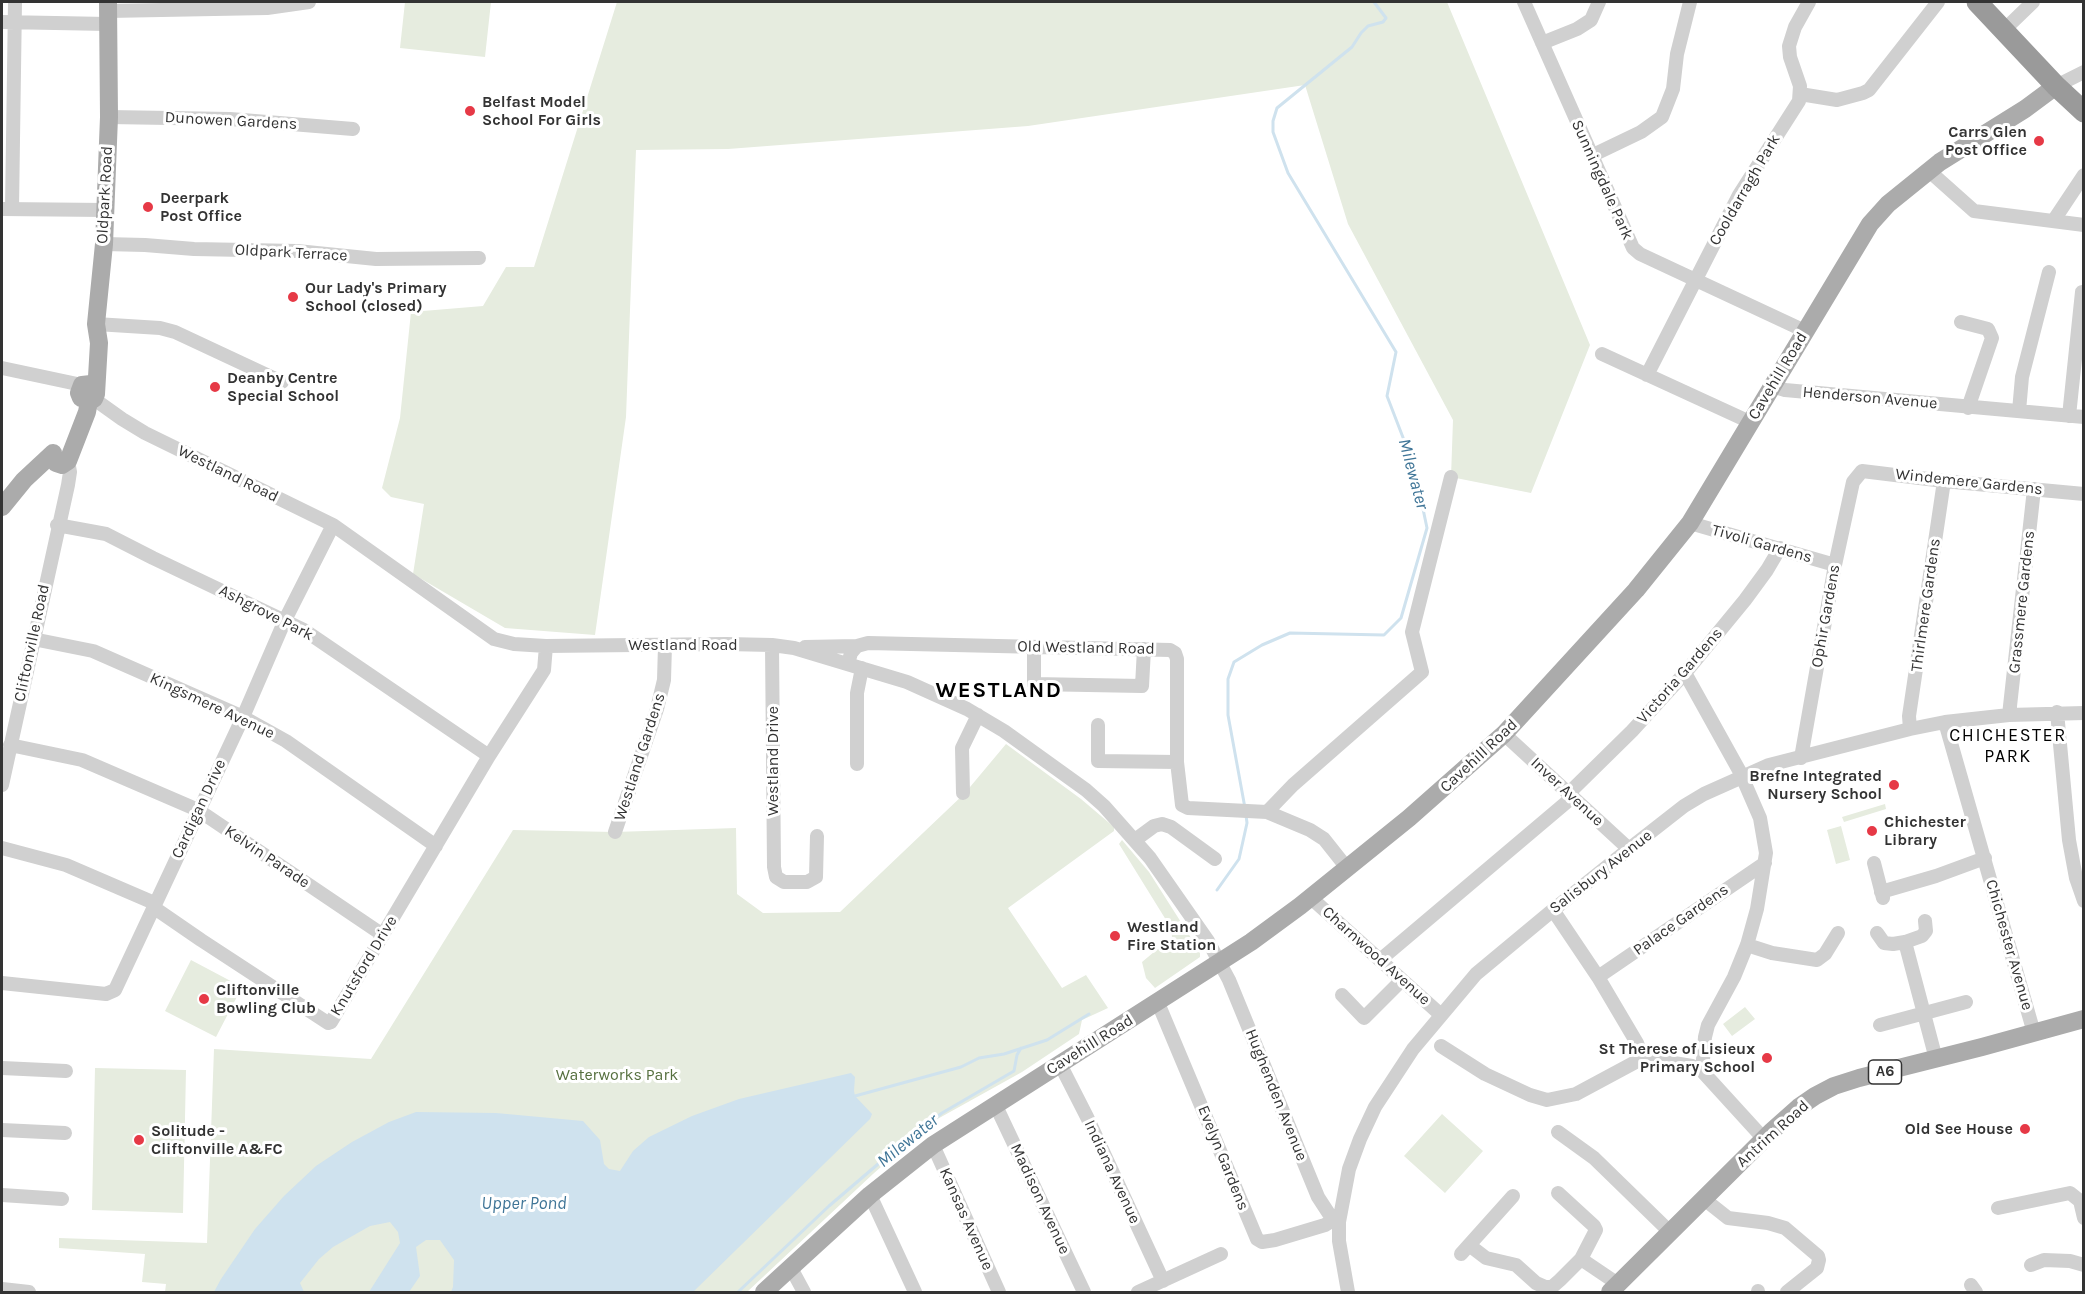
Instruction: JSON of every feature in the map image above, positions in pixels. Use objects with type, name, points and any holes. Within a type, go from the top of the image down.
[{"type":"highway","points":[[1977,2],[2056,86],[2084,112]]},
{"type":"main road","name":"Oldpark Road","points":[[88,393],[99,343],[96,324],[104,244],[109,117],[108,12]]},
{"type":"main road","name":"Cavehill Road","points":[[764,1293],[870,1195],[933,1145],[1251,942],[1409,818],[1504,734],[1636,590],[1690,523],[1869,224],[1888,204],[1928,170],[2006,119],[2025,110],[2056,86]]},
{"type":"main road","name":"Cliftonville Road","points":[[62,456],[87,412],[88,393]]},
{"type":"main road","points":[[8,501],[62,456]]},
{"type":"main road","name":"Antrim Road","points":[[1614,1288],[1764,1139],[1799,1107],[1834,1086],[2084,1019]]},
{"type":"street","points":[[15,2],[8,22],[7,209],[105,210]]},
{"type":"street","points":[[8,22],[108,12],[267,8],[309,2]]},
{"type":"street","name":"Sunningdale Park","points":[[1524,2],[1633,248],[1640,254],[1805,332]]},
{"type":"street","points":[[1542,43],[1577,29],[1591,20],[1599,2]]},
{"type":"street","points":[[1591,156],[1641,132],[1662,117],[1673,89],[1677,54],[1690,2]]},
{"type":"street","points":[[1809,2],[1795,27],[1789,46],[1800,94],[1837,100],[1869,90],[1938,2]]},
{"type":"street","points":[[2004,30],[2033,2]]},
{"type":"street","points":[[2056,86],[2084,72]]},
{"type":"street","name":"Cooldarragh Park","points":[[1647,375],[1739,195],[1799,101],[1800,94]]},
{"type":"street","name":"Dunowen Gardens","points":[[109,117],[230,119],[353,129]]},
{"type":"street","points":[[1928,170],[1974,211],[2084,225]]},
{"type":"street","points":[[2054,220],[2084,175]]},
{"type":"street","name":"Oldpark Terrace","points":[[104,244],[297,251],[376,259],[479,258]]},
{"type":"street","points":[[2019,411],[2022,377],[2049,272]]},
{"type":"street","points":[[2069,416],[2082,292]]},
{"type":"street","points":[[1961,322],[1988,329],[1992,338],[1968,408]]},
{"type":"street","points":[[96,324],[160,328],[175,332],[282,382]]},
{"type":"street","points":[[1602,354],[1750,422]]},
{"type":"street","points":[[2,368],[88,393]]},
{"type":"street","name":"Henderson Avenue","points":[[1772,386],[1785,390],[2084,417]]},
{"type":"street","name":"Westland Road","points":[[88,393],[145,433],[333,525],[494,639],[514,644],[546,646],[772,645],[794,648],[907,682],[978,715],[1086,790],[1135,840],[1208,941],[1219,962]]},
{"type":"street","name":"Cliftonville Road","points":[[2,785],[70,472],[62,456]]},
{"type":"street","name":"Windemere Gardens","points":[[1857,476],[1862,471],[1944,482],[2084,494]]},
{"type":"street","name":"Ophir Gardens","points":[[1801,758],[1835,565],[1853,482],[1857,476]]},
{"type":"street","points":[[1267,812],[1293,785],[1422,672],[1412,632],[1451,477]]},
{"type":"street","name":"Thirlmere Gardens","points":[[1910,729],[1944,482]]},
{"type":"street","name":"Grassmere Gardens","points":[[2009,715],[2034,489]]},
{"type":"street","name":"Tivoli Gardens","points":[[1690,523],[1835,565]]},
{"type":"street","name":"Ashgrove Park","points":[[57,525],[106,534],[304,630],[489,756]]},
{"type":"street","name":"Cardigan Drive","points":[[2,982],[106,994],[115,990],[243,717],[285,620],[333,525]]},
{"type":"street","name":"Victoria Gardens","points":[[1380,960],[1569,801],[1569,795],[1685,674],[1745,600],[1780,548]]},
{"type":"street","name":"Kingsmere Avenue","points":[[33,639],[93,651],[243,717],[286,741],[436,846]]},
{"type":"street","name":"Old Westland Road","points":[[794,648],[896,643],[1170,650],[1175,653],[1177,762],[1182,805],[1188,808],[1267,812],[1310,830],[1324,839],[1347,868]]},
{"type":"street","name":"Westland Gardens","points":[[615,832],[657,708],[664,680],[665,645]]},
{"type":"street","name":"Westland Drive","points":[[772,645],[774,867],[776,877],[784,882],[807,882],[816,877],[817,836]]},
{"type":"street","name":"Knutsford Drive","points":[[2,848],[66,865],[152,902],[153,907],[328,1023],[331,1022],[489,756],[544,670],[546,646]]},
{"type":"street","points":[[857,646],[851,653],[855,666],[857,693],[857,764]]},
{"type":"street","points":[[1034,647],[1034,684],[1142,686],[1144,649]]},
{"type":"street","points":[[1685,674],[1742,777],[1760,818],[1766,853],[1757,909],[1747,945],[1734,977],[1708,1025],[1702,1071]]},
{"type":"street","points":[[2057,712],[2069,840],[2076,878],[2084,902]]},
{"type":"street","name":"Salisbury Avenue","points":[[1348,1293],[1336,1221],[1349,1169],[1375,1107],[1413,1049],[1476,975],[1629,849],[1684,806],[1769,765],[1945,722],[2009,715],[2084,713]]},
{"type":"street","points":[[963,793],[962,748],[978,715]]},
{"type":"street","name":"Chichester Avenue","points":[[1945,722],[2034,1033]]},
{"type":"street","points":[[1098,725],[1098,761],[1177,762]]},
{"type":"street","name":"Inver Avenue","points":[[1504,734],[1629,849]]},
{"type":"street","name":"Kelvin Parade","points":[[10,745],[82,760],[198,810],[383,935]]},
{"type":"street","points":[[1135,840],[1154,826],[1162,824],[1171,827],[1215,859]]},
{"type":"street","points":[[1874,863],[1882,895],[1985,858]]},
{"type":"street","name":"Palace Gardens","points":[[1598,977],[1765,863]]},
{"type":"street","name":"Charnwood Avenue","points":[[1310,897],[1441,1015]]},
{"type":"street","points":[[1553,910],[1598,977],[1637,1042],[1643,1058]]},
{"type":"street","points":[[1878,933],[1884,943],[1905,942],[1922,936],[1926,931],[1925,921]]},
{"type":"street","points":[[1747,945],[1772,953],[1817,960],[1825,954],[1838,933]]},
{"type":"street","points":[[1905,942],[1936,1059]]},
{"type":"street","name":"Hughenden Avenue","points":[[1219,962],[1229,980],[1318,1197],[1336,1221]]},
{"type":"street","points":[[1342,995],[1364,1018],[1401,980]]},
{"type":"street","points":[[1880,1025],[1966,1002]]},
{"type":"street","name":"Evelyn Gardens","points":[[1158,1003],[1257,1239],[1262,1242],[1275,1240],[1336,1221]]},
{"type":"street","points":[[1441,1046],[1485,1074],[1530,1095],[1547,1100],[1565,1098],[1575,1094],[1643,1058],[1692,1066],[1702,1071],[1764,1139]]},
{"type":"street","name":"Indiana Avenue","points":[[1060,1064],[1164,1281]]},
{"type":"street","points":[[2,1068],[66,1071]]},
{"type":"street","name":"Madison Avenue","points":[[996,1106],[1084,1293]]},
{"type":"street","points":[[2,1130],[65,1133]]},
{"type":"street","points":[[1558,1132],[1594,1158],[1670,1232]]},
{"type":"street","name":"Kansas Avenue","points":[[933,1145],[999,1293]]},
{"type":"street","points":[[1513,1196],[1465,1249],[1486,1258],[1516,1266],[1536,1283],[1552,1287],[1581,1259],[1596,1230],[1558,1193]]},
{"type":"street","points":[[1998,1208],[2070,1193],[2080,1201],[2084,1218]]},
{"type":"street","points":[[870,1195],[915,1293]]},
{"type":"street","points":[[2,1196],[62,1199]]},
{"type":"street","points":[[1704,1199],[1728,1218],[1768,1223],[1785,1228],[1818,1256],[1817,1268],[1787,1293]]},
{"type":"street","points":[[1138,1293],[1221,1254]]},
{"type":"street","points":[[1581,1259],[1614,1288]]},
{"type":"street","points":[[2031,1264],[2044,1260],[2084,1264]]},
{"type":"street","points":[[790,1268],[804,1293]]},
{"type":"street","points":[[2,1289],[29,1293]]},
{"type":"green space","points":[[405,2],[491,2],[485,57],[400,48]]},
{"type":"green space","points":[[617,2],[1447,2],[1590,345],[1531,493],[1451,477],[1453,420],[1348,224],[1305,85],[1028,126],[728,149],[636,150],[626,417],[595,635],[505,628],[413,574],[424,504],[391,497],[382,488],[400,418],[411,312],[483,306],[506,267],[534,267]]},
{"type":"green space","name":"Waterworks Park","points":[[1006,744],[1081,799],[1114,827],[1114,831],[1008,908],[1062,988],[1086,975],[1108,1008],[1082,1020],[1079,1034],[1022,1072],[932,1122],[747,1292],[165,1292],[166,1284],[142,1282],[145,1254],[59,1248],[59,1238],[207,1243],[214,1049],[371,1059],[513,830],[615,832],[736,828],[737,894],[763,913],[840,912],[965,793]]},
{"type":"green space","points":[[1885,804],[1886,809],[1844,822],[1842,817]]},
{"type":"green space","points":[[1841,826],[1850,860],[1836,864],[1827,830]]},
{"type":"green space","points":[[1122,840],[1149,872],[1200,952],[1200,957],[1155,988],[1146,978],[1142,962],[1172,937],[1171,928],[1119,844]]},
{"type":"green space","name":"Cliftonville Bowling Club","points":[[191,960],[242,987],[216,1037],[165,1011]]},
{"type":"green space","points":[[1745,1007],[1755,1019],[1732,1036],[1723,1024]]},
{"type":"green space","name":"Solitude - Cliftonville A&FC","points":[[95,1068],[186,1070],[183,1213],[92,1210]]},
{"type":"green space","points":[[1442,1114],[1483,1151],[1445,1193],[1404,1156]]},
{"type":"water","name":"Upper Pond","points":[[851,1073],[855,1077],[855,1096],[872,1114],[870,1119],[693,1292],[451,1292],[454,1260],[440,1240],[426,1240],[416,1247],[420,1276],[409,1292],[369,1292],[400,1243],[398,1232],[390,1222],[370,1226],[333,1247],[319,1259],[300,1283],[304,1292],[214,1292],[255,1229],[284,1196],[316,1166],[352,1142],[389,1122],[416,1112],[496,1113],[583,1121],[600,1140],[604,1164],[609,1169],[620,1171],[633,1151],[649,1137],[692,1116],[739,1099]]},
{"type":"waterway","name":"Milewater","points":[[1245,808],[1228,715],[1228,679],[1234,662],[1262,645],[1290,633],[1384,635],[1401,618],[1427,528],[1414,466],[1387,396],[1396,352],[1288,173],[1273,132],[1273,121],[1277,108],[1352,47],[1368,26],[1383,22],[1386,18],[1374,2]]},
{"type":"waterway","name":"Milewater","points":[[1217,890],[1239,859],[1247,823],[1246,815]]},
{"type":"waterway","points":[[855,1096],[961,1067],[979,1058],[1004,1054],[1047,1040],[1089,1014]]},
{"type":"waterway","name":"Milewater","points":[[738,1292],[829,1206],[905,1141],[942,1113],[1014,1071],[1021,1048]]},
{"type":"place","name":"Belfast Model School For Girls","points":[[470,111]]},
{"type":"place","name":"Carrs Glen Post Office","points":[[2039,141]]},
{"type":"place","name":"Deerpark Post Office","points":[[148,207]]},
{"type":"place","name":"Our Lady's Primary School (closed)","points":[[293,297]]},
{"type":"place","name":"Deanby Centre Special School","points":[[215,387]]},
{"type":"place","name":"Brefne Integrated Nursery School","points":[[1894,785]]},
{"type":"place","name":"Chichester Library","points":[[1872,831]]},
{"type":"place","name":"Westland Fire Station","points":[[1115,936]]},
{"type":"place","name":"Cliftonville Bowling Club","points":[[204,999]]},
{"type":"place","name":"St Therese of Lisieux Primary School","points":[[1767,1058]]},
{"type":"place","name":"Old See House","points":[[2025,1129]]},
{"type":"place","name":"Solitude - Cliftonville A&FC","points":[[139,1140]]},
{"type":"district","name":"WESTLAND","points":[[999,691]]},
{"type":"district","name":"CHICHESTER PARK","points":[[2008,746]]}]
